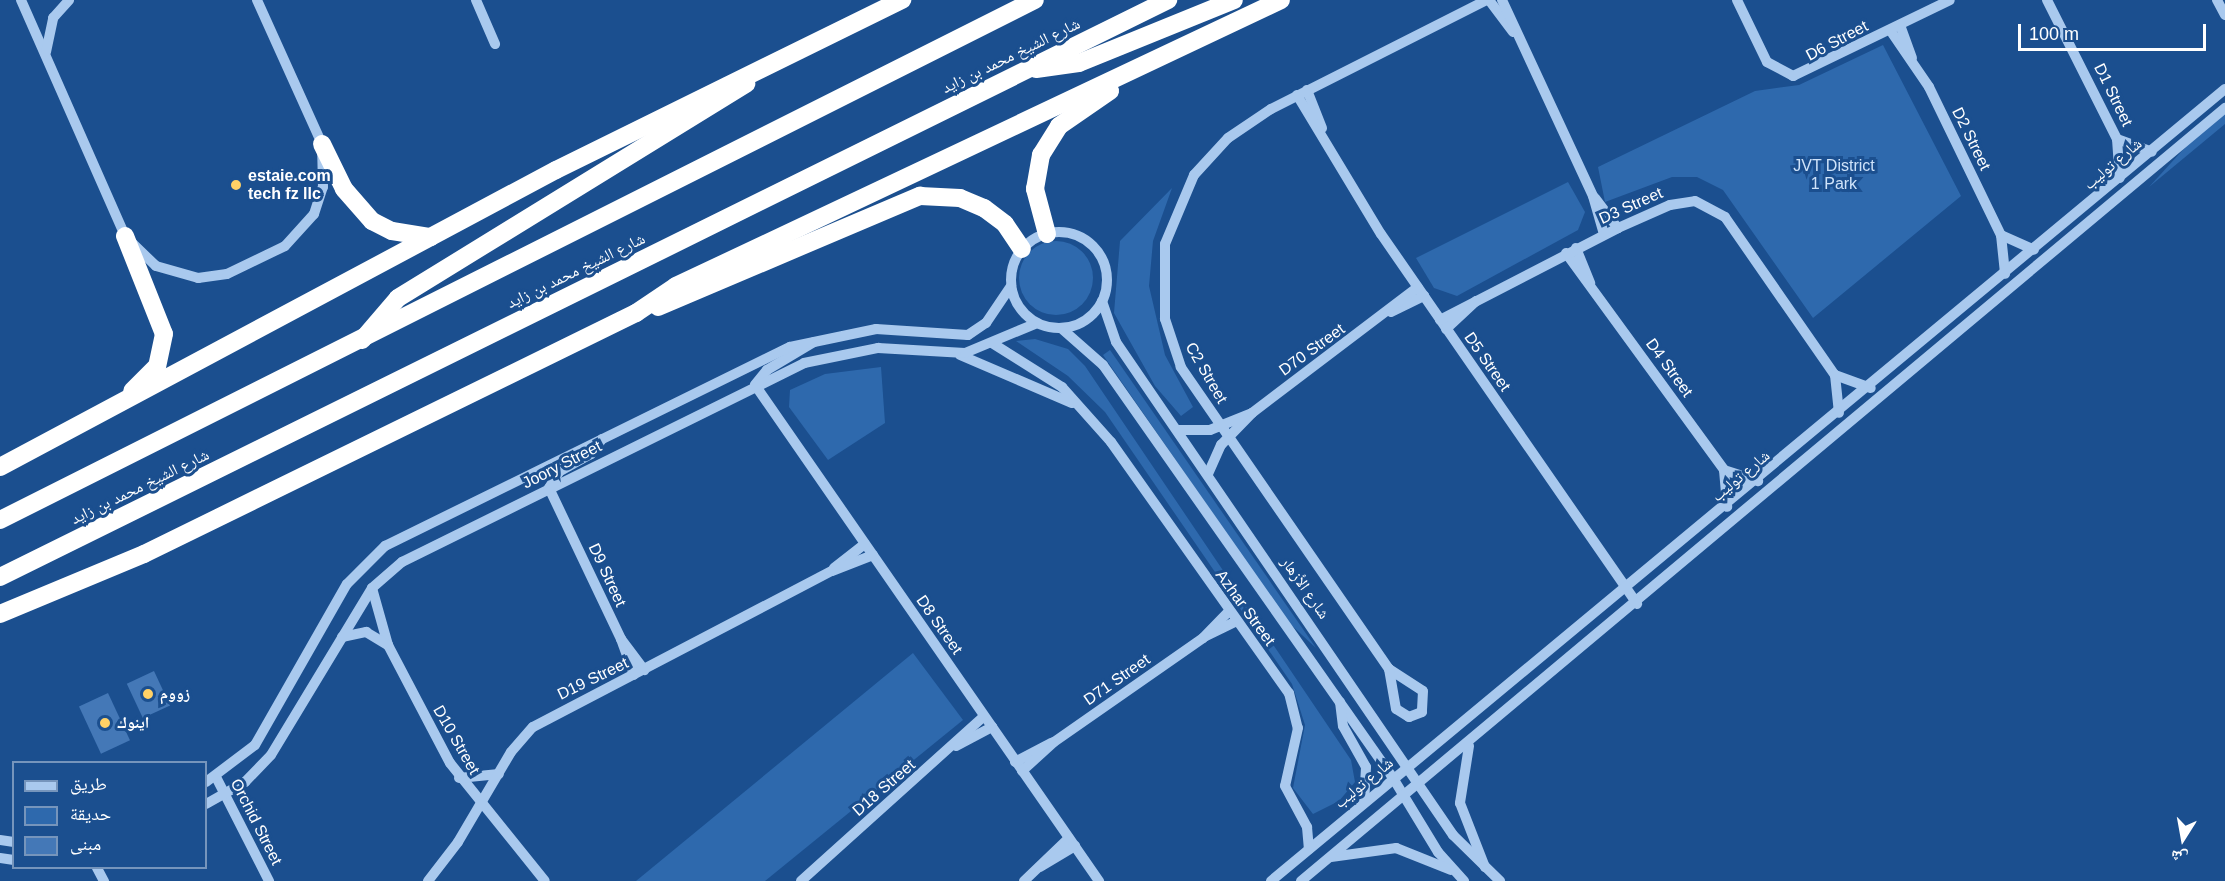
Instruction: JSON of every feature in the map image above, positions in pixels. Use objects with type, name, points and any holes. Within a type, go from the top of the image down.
[{"type":"highway","points":[[0,467],[43,449],[431,237],[902,0]]},
{"type":"highway","name":"شارع الشيخ محمد بن زايد","points":[[0,520],[361,342],[1035,0]]},
{"type":"highway","name":"شارع الشيخ محمد بن زايد","points":[[0,577],[1168,0]]},
{"type":"highway","points":[[1028,69],[1079,63],[1234,0]]},
{"type":"highway","points":[[636,313],[676,286],[1281,0]]},
{"type":"highway","points":[[1047,234],[1035,189],[1049,140],[1073,115],[1193,40]]},
{"type":"highway","points":[[361,342],[398,298],[726,101],[759,70]]},
{"type":"highway","points":[[322,144],[344,189],[372,220],[392,231],[431,237]]},
{"type":"highway","points":[[0,614],[144,554],[636,313],[920,196],[960,198],[984,208],[1005,224],[1022,249]]},
{"type":"highway","points":[[43,449],[144,383],[161,356],[162,324],[125,236]]},
{"type":"street","points":[[21,0],[125,236],[144,258],[184,277],[213,277],[249,266],[285,246],[314,214],[325,172],[322,144],[257,0]]},
{"type":"street","points":[[46,56],[49,27],[69,0]]},
{"type":"street","points":[[476,0],[495,44]]},
{"type":"street","points":[[1488,0],[1513,32]]},
{"type":"street","name":"C2 Street","points":[[1389,669],[1396,708],[1408,717],[1422,712],[1424,691],[1389,669],[1228,438],[1172,343],[1161,294],[1165,244],[1181,197],[1210,155],[1248,123],[1302,92],[1488,0]]},
{"type":"street","points":[[1502,0],[1513,32],[1593,196],[1604,234]]},
{"type":"street","name":"D6 Street","points":[[1737,0],[1767,62],[1785,75],[1807,73],[1950,0]]},
{"type":"street","name":"D1 Street","points":[[2047,0],[2117,139],[2120,178]]},
{"type":"street","points":[[2217,0],[2225,15]]},
{"type":"street","name":"D2 Street","points":[[1895,27],[2001,235],[2005,274]]},
{"type":"street","name":"شارع توليب","points":[[1271,881],[1364,801],[1758,482],[2225,89]]},
{"type":"street","name":"D5 Street","points":[[1302,92],[1323,131],[1421,291],[1637,604]]},
{"type":"street","name":"شارع توليب","points":[[1301,881],[1468,746],[2225,108]]},
{"type":"street","name":"D1 Street","points":[[2117,139],[2152,152]]},
{"type":"street","points":[[1593,196],[1618,228]]},
{"type":"street","name":"D3 Street","points":[[1443,324],[1476,301],[1604,234],[1678,202],[1695,201],[1719,212],[1835,375],[1839,413]]},
{"type":"street","points":[[1047,234],[1022,249],[1011,286],[1020,308],[1037,323],[1061,328],[1095,355],[1394,778],[1455,872],[1464,881]]},
{"type":"street","name":"شارع الأزهار","points":[[1047,234],[1069,234],[1094,248],[1105,268],[1102,301],[1116,342],[1410,766],[1453,835],[1488,872],[1500,881]]},
{"type":"street","points":[[2001,235],[2034,250]]},
{"type":"street","name":"D4 Street","points":[[1571,251],[1590,283],[1724,470]]},
{"type":"street","name":"Joory Street","points":[[211,779],[263,735],[347,584],[374,554],[602,439],[816,339],[861,331],[915,330],[954,337],[975,332],[1011,286]]},
{"type":"street","name":"D70 Street","points":[[1208,474],[1228,438],[1252,413],[1421,291]]},
{"type":"street","points":[[1061,328],[1085,320],[1102,301]]},
{"type":"street","name":"Joory Street","points":[[207,804],[225,795],[271,755],[372,588],[402,562],[755,385],[840,354],[913,348],[956,354],[992,343],[1037,323]]},
{"type":"street","points":[[913,348],[915,330]]},
{"type":"street","points":[[755,385],[766,370],[816,339]]},
{"type":"street","name":"Azhar Street","points":[[992,343],[1052,380],[1121,455],[1296,710],[1298,729],[1285,786],[1307,827],[1309,849]]},
{"type":"street","name":"Azhar Street","points":[[956,354],[1077,406]]},
{"type":"street","points":[[1835,375],[1871,388]]},
{"type":"street","name":"D8 Street","points":[[755,385],[1099,881]]},
{"type":"street","name":"D70 Street","points":[[1177,430],[1221,426],[1252,413]]},
{"type":"street","points":[[549,488],[559,472],[591,454],[602,439]]},
{"type":"street","points":[[1727,507],[1724,470],[1758,482]]},
{"type":"street","name":"D9 Street","points":[[549,488],[639,673]]},
{"type":"street","name":"D19 Street","points":[[832,571],[865,544]]},
{"type":"street","name":"D19 Street","points":[[428,881],[533,727],[832,571],[873,555]]},
{"type":"street","name":"D10 Street","points":[[372,588],[388,645],[459,778],[544,881]]},
{"type":"street","name":"D71 Street","points":[[1019,766],[1203,638],[1228,612]]},
{"type":"street","points":[[1203,638],[1235,622]]},
{"type":"street","points":[[342,637],[366,632],[388,645]]},
{"type":"street","points":[[1340,702],[1342,726],[1366,767],[1364,801]]},
{"type":"street","name":"D18 Street","points":[[801,881],[956,746],[984,716]]},
{"type":"street","points":[[956,746],[992,727]]},
{"type":"street","points":[[1468,746],[1460,803],[1488,872]]},
{"type":"street","points":[[459,778],[499,774]]},
{"type":"street","name":"Orchid Street","points":[[211,779],[225,795],[269,881]]},
{"type":"street","points":[[1024,881],[1072,842]]},
{"type":"street","points":[[1328,857],[1370,847],[1396,848],[1455,872]]},
{"type":"green space","name":"JVT District 1 Park","points":[[1883,45],[1961,196],[1813,318],[1723,190],[1697,177],[1672,177],[1605,202],[1598,167],[1755,91],[1799,85]]},
{"type":"green space","points":[[2225,111],[2225,124],[2149,187],[2191,141]]},
{"type":"green space","points":[[1568,182],[1585,212],[1578,230],[1457,296],[1434,288],[1416,258]]},
{"type":"green space","points":[[1172,188],[1153,241],[1149,286],[1165,355],[1193,407],[1181,416],[1155,386],[1114,313],[1120,241]]},
{"type":"green space","points":[[1056,241],[1070,244],[1082,252],[1090,264],[1093,278],[1090,292],[1082,304],[1070,312],[1056,315],[1042,312],[1030,304],[1022,292],[1019,278],[1022,264],[1030,252],[1042,244]]},
{"type":"green space","points":[[1035,339],[1068,349],[1085,366],[1351,760],[1355,782],[1339,801],[1313,814],[1293,788],[1305,725],[1292,684],[1105,412],[1068,376],[1016,341]]},
{"type":"green space","points":[[1110,350],[1316,648],[1288,622],[1103,355]]},
{"type":"green space","points":[[881,367],[885,423],[828,460],[789,407],[790,390],[825,374]]},
{"type":"green space","points":[[913,653],[963,720],[765,881],[636,881]]},
{"type":"building","name":"زووم","points":[[154,671],[170,705],[143,718],[127,684]]},
{"type":"building","name":"اينوك","points":[[108,693],[130,740],[101,754],[79,707]]},
{"type":"place","name":"estaie.com tech fz llc","points":[[236,185]]},
{"type":"place","name":"زووم","points":[[148,694]]},
{"type":"place","name":"اينوك","points":[[105,723]]}]
